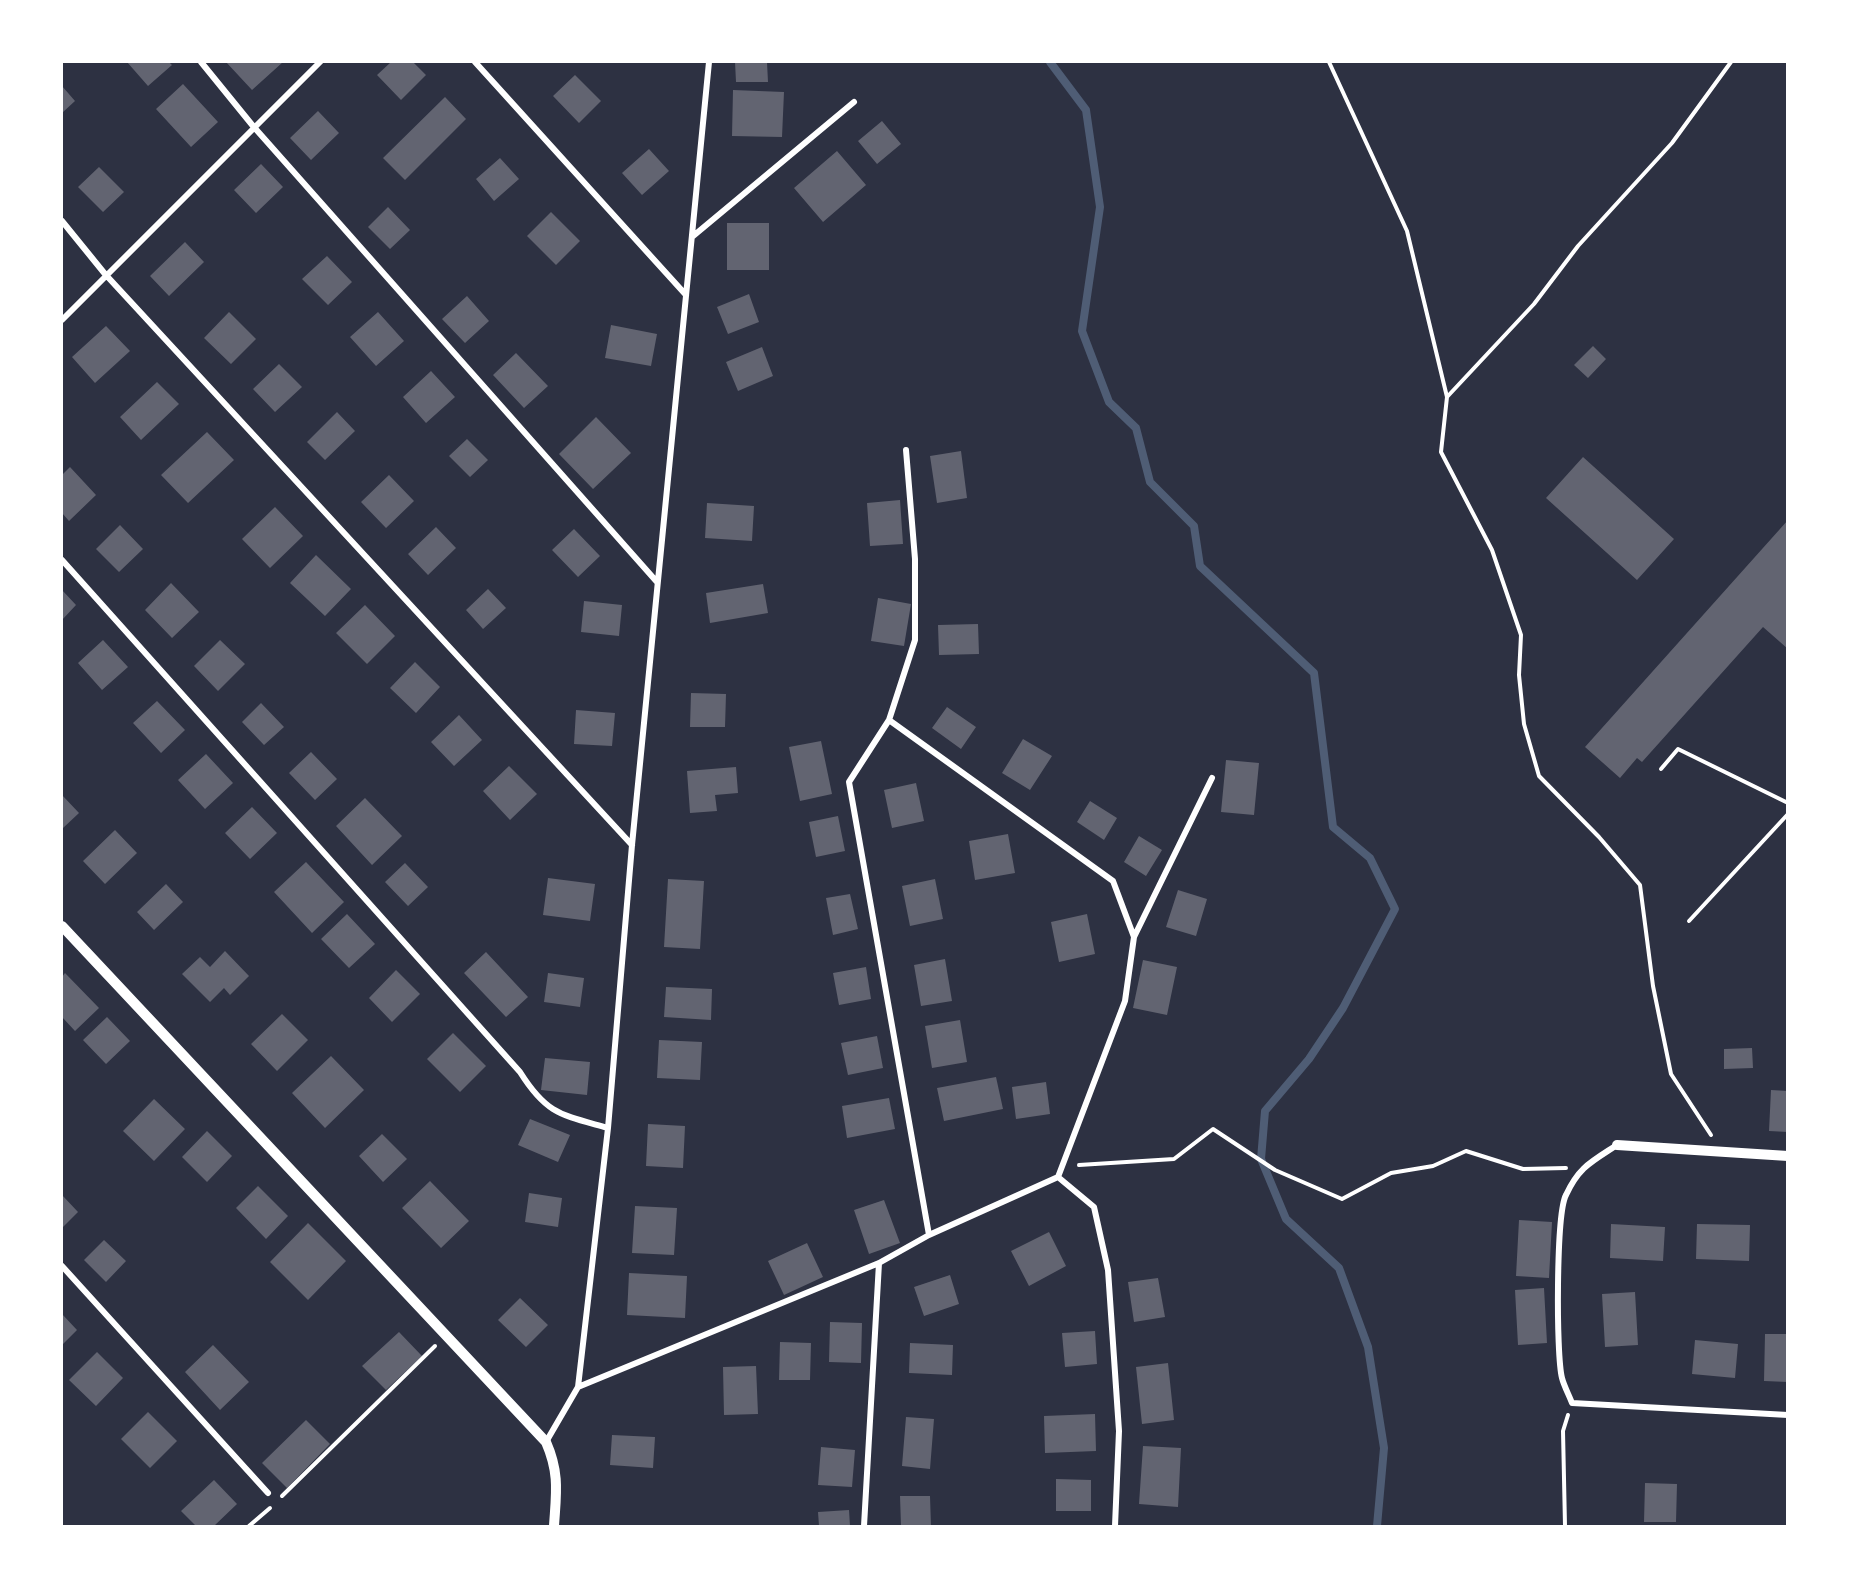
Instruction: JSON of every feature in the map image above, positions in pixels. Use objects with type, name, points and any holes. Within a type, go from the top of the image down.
[{"type":"street","points":[[201,62],[254,126],[657,582]]},
{"type":"street","points":[[62,320],[105,274],[320,62]]},
{"type":"street","points":[[475,62],[686,295]]},
{"type":"street","points":[[546,1442],[578,1387],[608,1128],[632,845],[709,62]]},
{"type":"street","points":[[692,237],[854,102]]},
{"type":"street","points":[[62,221],[105,274],[632,845]]},
{"type":"street","points":[[906,450],[915,559],[915,640],[889,720],[849,782],[929,1235]]},
{"type":"street","points":[[62,560],[520,1072],[534,1094],[556,1113],[608,1128]]},
{"type":"street","points":[[889,720],[1113,881],[1134,937]]},
{"type":"street","points":[[578,1387],[879,1263],[929,1235],[1058,1177],[1125,1001],[1134,937],[1212,778]]},
{"type":"street","points":[[62,926],[546,1442],[554,1461],[558,1480],[554,1527]]},
{"type":"street","points":[[1788,1156],[1617,1145],[1582,1167],[1564,1198],[1560,1226],[1558,1331],[1562,1376],[1572,1403],[1788,1415]]},
{"type":"street","points":[[1058,1177],[1094,1207],[1108,1270],[1119,1431],[1115,1527]]},
{"type":"street","points":[[864,1527],[879,1263]]},
{"type":"street","points":[[62,1266],[268,1493]]},
{"type":"path","points":[[1329,62],[1407,231],[1447,397],[1442,452],[1492,550],[1521,634],[1519,675],[1524,724],[1539,776],[1599,837],[1640,885],[1653,986],[1671,1074],[1721,1152]]},
{"type":"path","points":[[1447,397],[1534,304],[1578,246],[1672,143],[1731,62]]},
{"type":"path","points":[[1662,769],[1678,749],[1788,803]]},
{"type":"path","points":[[1689,921],[1788,814]]},
{"type":"path","points":[[1058,1177],[1079,1165],[1174,1159],[1213,1129],[1243,1151],[1275,1170],[1342,1199],[1391,1173],[1433,1166],[1466,1151],[1523,1169],[1582,1167]]},
{"type":"path","points":[[249,1527],[438,1344]]},
{"type":"path","points":[[1565,1527],[1563,1431],[1572,1403]]},
{"type":"building","points":[[127,62],[169,62],[172,65],[148,86]]},
{"type":"building","points":[[226,62],[283,62],[252,90]]},
{"type":"building","points":[[391,62],[413,62],[426,75],[401,100],[377,75]]},
{"type":"building","points":[[735,62],[767,62],[768,82],[736,82]]},
{"type":"building","points":[[575,75],[601,101],[579,123],[553,96]]},
{"type":"building","points":[[183,84],[218,122],[191,147],[156,109]]},
{"type":"building","points":[[62,86],[75,101],[62,113]]},
{"type":"building","points":[[733,90],[784,92],[782,137],[732,136]]},
{"type":"building","points":[[445,97],[466,119],[405,180],[383,158]]},
{"type":"building","points":[[318,111],[339,133],[311,160],[290,138]]},
{"type":"building","points":[[882,121],[901,144],[877,164],[858,141]]},
{"type":"building","points":[[649,149],[669,171],[642,195],[622,173]]},
{"type":"building","points":[[837,151],[866,185],[823,222],[794,188]]},
{"type":"building","points":[[500,158],[519,179],[494,201],[476,179]]},
{"type":"building","points":[[261,164],[283,187],[256,213],[234,190]]},
{"type":"building","points":[[99,167],[124,192],[103,212],[78,187]]},
{"type":"building","points":[[388,207],[410,230],[390,249],[368,227]]},
{"type":"building","points":[[551,212],[580,241],[556,265],[527,236]]},
{"type":"building","points":[[727,223],[769,223],[769,270],[727,270]]},
{"type":"building","points":[[185,242],[204,262],[169,296],[150,276]]},
{"type":"building","points":[[327,256],[352,282],[328,305],[302,279]]},
{"type":"building","points":[[749,294],[759,322],[728,334],[717,307]]},
{"type":"building","points":[[467,296],[489,321],[465,343],[442,319]]},
{"type":"building","points":[[229,312],[256,339],[231,364],[204,338]]},
{"type":"building","points":[[378,312],[404,341],[376,366],[350,337]]},
{"type":"building","points":[[611,325],[657,334],[651,366],[605,358]]},
{"type":"building","points":[[106,326],[130,351],[95,383],[72,357]]},
{"type":"building","points":[[1593,346],[1606,359],[1588,378],[1574,365]]},
{"type":"building","points":[[762,347],[773,376],[738,391],[726,362]]},
{"type":"building","points":[[516,353],[548,386],[524,408],[493,375]]},
{"type":"building","points":[[279,364],[302,387],[275,412],[253,389]]},
{"type":"building","points":[[431,371],[455,397],[426,423],[403,397]]},
{"type":"building","points":[[157,382],[179,404],[141,440],[120,417]]},
{"type":"building","points":[[337,412],[355,431],[325,460],[307,442]]},
{"type":"building","points":[[596,417],[631,453],[593,489],[559,454]]},
{"type":"building","points":[[207,432],[234,460],[188,503],[161,475]]},
{"type":"building","points":[[467,439],[488,460],[470,477],[449,456]]},
{"type":"building","points":[[961,451],[967,498],[937,503],[930,456]]},
{"type":"building","points":[[1583,457],[1674,539],[1637,580],[1546,498]]},
{"type":"building","points":[[70,467],[96,495],[69,521],[62,513],[62,475]]},
{"type":"building","points":[[389,475],[414,501],[386,528],[361,502]]},
{"type":"building","points":[[900,500],[903,544],[870,546],[867,503]]},
{"type":"building","points":[[707,503],[754,506],[752,541],[705,538]]},
{"type":"building","points":[[275,507],[303,536],[270,568],[242,539]]},
{"type":"building","points":[[1788,520],[1788,649],[1763,627],[1642,762],[1637,758],[1620,778],[1585,747]]},
{"type":"building","points":[[120,525],[143,549],[119,572],[96,549]]},
{"type":"building","points":[[436,527],[456,548],[428,575],[408,554]]},
{"type":"building","points":[[574,529],[600,556],[578,577],[552,550]]},
{"type":"building","points":[[316,555],[351,589],[325,616],[290,583]]},
{"type":"building","points":[[171,583],[199,612],[172,638],[145,610]]},
{"type":"building","points":[[763,584],[768,613],[710,623],[706,593]]},
{"type":"building","points":[[488,589],[506,608],[483,629],[466,610]]},
{"type":"building","points":[[62,590],[76,605],[62,620]]},
{"type":"building","points":[[878,598],[911,604],[904,646],[871,641]]},
{"type":"building","points":[[584,601],[622,605],[619,636],[581,632]]},
{"type":"building","points":[[365,605],[395,636],[367,664],[336,633]]},
{"type":"building","points":[[978,624],[979,654],[939,655],[938,625]]},
{"type":"building","points":[[103,640],[128,667],[102,690],[78,663]]},
{"type":"building","points":[[220,640],[245,664],[218,691],[194,666]]},
{"type":"building","points":[[415,662],[440,687],[416,713],[390,688]]},
{"type":"building","points":[[691,693],[726,694],[725,727],[690,727]]},
{"type":"building","points":[[157,701],[185,730],[161,753],[133,723]]},
{"type":"building","points":[[261,703],[284,727],[264,745],[242,722]]},
{"type":"building","points":[[947,707],[976,727],[961,749],[932,728]]},
{"type":"building","points":[[576,710],[615,713],[612,746],[574,744]]},
{"type":"building","points":[[459,715],[482,740],[454,766],[431,742]]},
{"type":"building","points":[[1023,739],[1052,756],[1030,790],[1002,773]]},
{"type":"building","points":[[821,741],[832,794],[800,801],[789,747]]},
{"type":"building","points":[[311,752],[337,779],[315,800],[289,773]]},
{"type":"building","points":[[206,754],[233,783],[205,809],[178,780]]},
{"type":"building","points":[[1226,760],[1259,763],[1254,815],[1221,812]]},
{"type":"building","points":[[509,766],[537,794],[510,820],[483,791]]},
{"type":"building","points":[[736,767],[738,793],[715,795],[717,811],[690,813],[687,771]]},
{"type":"building","points":[[916,783],[924,821],[892,828],[884,790]]},
{"type":"building","points":[[62,795],[79,813],[62,829]]},
{"type":"building","points":[[365,798],[402,836],[372,865],[336,826]]},
{"type":"building","points":[[1090,801],[1117,818],[1104,840],[1077,822]]},
{"type":"building","points":[[252,807],[277,833],[250,859],[225,833]]},
{"type":"building","points":[[838,816],[845,851],[816,857],[809,822]]},
{"type":"building","points":[[115,830],[137,853],[105,884],[83,861]]},
{"type":"building","points":[[1008,834],[1015,873],[975,880],[969,841]]},
{"type":"building","points":[[1139,836],[1162,850],[1146,876],[1124,862]]},
{"type":"building","points":[[306,862],[344,902],[312,933],[274,892]]},
{"type":"building","points":[[405,863],[428,887],[408,906],[385,882]]},
{"type":"building","points":[[548,878],[595,884],[590,921],[543,915]]},
{"type":"building","points":[[668,879],[704,881],[700,949],[664,947]]},
{"type":"building","points":[[935,879],[943,919],[910,926],[902,886]]},
{"type":"building","points":[[166,884],[183,902],[154,930],[137,912]]},
{"type":"building","points":[[1178,890],[1207,899],[1196,936],[1166,927]]},
{"type":"building","points":[[850,894],[858,929],[833,935],[826,898]]},
{"type":"building","points":[[347,914],[375,944],[349,968],[321,939]]},
{"type":"building","points":[[1087,914],[1095,954],[1059,962],[1051,922]]},
{"type":"building","points":[[225,951],[249,976],[230,995],[224,988],[210,1002],[182,974],[200,957],[210,967]]},
{"type":"building","points":[[486,952],[528,997],[506,1017],[464,973]]},
{"type":"building","points":[[945,959],[952,1001],[921,1006],[914,965]]},
{"type":"building","points":[[1143,960],[1177,967],[1167,1015],[1133,1008]]},
{"type":"building","points":[[866,967],[871,999],[839,1005],[833,973]]},
{"type":"building","points":[[396,970],[420,994],[392,1022],[369,998]]},
{"type":"building","points":[[65,973],[99,1008],[75,1031],[62,1017],[62,977]]},
{"type":"building","points":[[548,973],[584,978],[580,1007],[544,1002]]},
{"type":"building","points":[[666,987],[712,989],[711,1020],[664,1017]]},
{"type":"building","points":[[282,1014],[308,1040],[277,1071],[251,1044]]},
{"type":"building","points":[[107,1017],[130,1041],[106,1064],[83,1040]]},
{"type":"building","points":[[960,1020],[967,1062],[932,1068],[925,1026]]},
{"type":"building","points":[[453,1033],[486,1066],[460,1092],[427,1059]]},
{"type":"building","points":[[877,1036],[883,1068],[848,1075],[841,1043]]},
{"type":"building","points":[[659,1040],[702,1042],[700,1080],[657,1078]]},
{"type":"building","points":[[1752,1048],[1753,1068],[1724,1069],[1724,1049]]},
{"type":"building","points":[[331,1056],[364,1090],[325,1128],[292,1093]]},
{"type":"building","points":[[545,1058],[590,1062],[587,1095],[541,1090]]},
{"type":"building","points":[[996,1077],[1003,1109],[944,1121],[937,1088]]},
{"type":"building","points":[[1046,1082],[1050,1114],[1016,1119],[1012,1087]]},
{"type":"building","points":[[1771,1090],[1788,1091],[1788,1132],[1769,1131]]},
{"type":"building","points":[[889,1098],[895,1129],[847,1138],[842,1106]]},
{"type":"building","points":[[154,1099],[185,1129],[154,1161],[123,1131]]},
{"type":"building","points":[[530,1119],[570,1135],[558,1162],[518,1145]]},
{"type":"building","points":[[648,1124],[685,1126],[683,1168],[646,1166]]},
{"type":"building","points":[[207,1131],[232,1156],[207,1182],[182,1157]]},
{"type":"building","points":[[382,1134],[407,1159],[383,1182],[359,1156]]},
{"type":"building","points":[[430,1181],[469,1221],[441,1248],[402,1208]]},
{"type":"building","points":[[258,1186],[288,1216],[266,1239],[236,1208]]},
{"type":"building","points":[[529,1193],[562,1198],[558,1227],[525,1222]]},
{"type":"building","points":[[62,1195],[78,1212],[62,1228]]},
{"type":"building","points":[[884,1200],[900,1243],[869,1254],[854,1210]]},
{"type":"building","points":[[635,1206],[677,1208],[674,1255],[632,1253]]},
{"type":"building","points":[[1519,1220],[1552,1222],[1549,1278],[1516,1276]]},
{"type":"building","points":[[308,1223],[346,1261],[308,1300],[270,1262]]},
{"type":"building","points":[[1611,1224],[1665,1227],[1663,1261],[1610,1258]]},
{"type":"building","points":[[1697,1224],[1750,1225],[1749,1261],[1696,1259]]},
{"type":"building","points":[[1049,1232],[1066,1266],[1029,1286],[1011,1251]]},
{"type":"building","points":[[104,1240],[126,1261],[106,1282],[84,1260]]},
{"type":"building","points":[[807,1243],[823,1277],[784,1295],[768,1261]]},
{"type":"building","points":[[629,1273],[687,1276],[685,1318],[627,1315]]},
{"type":"building","points":[[950,1275],[959,1304],[924,1316],[914,1287]]},
{"type":"building","points":[[1158,1278],[1165,1317],[1134,1322],[1128,1282]]},
{"type":"building","points":[[1544,1288],[1547,1343],[1518,1345],[1515,1290]]},
{"type":"building","points":[[1635,1292],[1638,1345],[1605,1347],[1602,1294]]},
{"type":"building","points":[[520,1298],[548,1325],[526,1347],[498,1320]]},
{"type":"building","points":[[62,1314],[77,1330],[62,1345]]},
{"type":"building","points":[[830,1322],[862,1323],[861,1363],[829,1362]]},
{"type":"building","points":[[1095,1331],[1097,1364],[1065,1367],[1062,1333]]},
{"type":"building","points":[[399,1332],[422,1356],[386,1390],[362,1366]]},
{"type":"building","points":[[1765,1334],[1788,1334],[1788,1382],[1764,1381]]},
{"type":"building","points":[[1695,1340],[1738,1344],[1735,1378],[1692,1374]]},
{"type":"building","points":[[780,1342],[811,1343],[810,1380],[779,1380]]},
{"type":"building","points":[[910,1343],[953,1345],[952,1375],[909,1373]]},
{"type":"building","points":[[213,1345],[249,1382],[220,1410],[185,1372]]},
{"type":"building","points":[[97,1352],[123,1378],[96,1406],[69,1380]]},
{"type":"building","points":[[1168,1363],[1174,1420],[1142,1424],[1136,1367]]},
{"type":"building","points":[[756,1366],[758,1414],[724,1415],[723,1367]]},
{"type":"building","points":[[148,1412],[177,1441],[150,1468],[121,1439]]},
{"type":"building","points":[[1095,1414],[1096,1451],[1045,1453],[1044,1416]]},
{"type":"building","points":[[906,1417],[934,1419],[930,1469],[902,1466]]},
{"type":"building","points":[[306,1420],[330,1444],[287,1488],[262,1463]]},
{"type":"building","points":[[612,1435],[655,1437],[653,1468],[610,1465]]},
{"type":"building","points":[[1143,1446],[1181,1448],[1178,1507],[1139,1504]]},
{"type":"building","points":[[821,1447],[855,1450],[852,1487],[818,1485]]},
{"type":"building","points":[[1056,1479],[1091,1480],[1091,1511],[1056,1511]]},
{"type":"building","points":[[214,1480],[237,1504],[214,1526],[196,1526],[181,1511]]},
{"type":"building","points":[[1645,1483],[1677,1484],[1676,1522],[1644,1522]]},
{"type":"building","points":[[900,1496],[930,1496],[931,1526],[901,1526]]},
{"type":"building","points":[[849,1510],[850,1526],[819,1526],[818,1512]]},
{"type":"waterway","points":[[1050,62],[1086,110],[1100,207],[1082,331],[1109,402],[1136,428],[1150,482],[1194,526],[1200,566],[1314,673],[1333,827],[1370,858],[1395,909],[1343,1008],[1309,1059],[1265,1111],[1261,1159],[1286,1219],[1339,1268],[1368,1347],[1384,1448],[1377,1526]]}]
